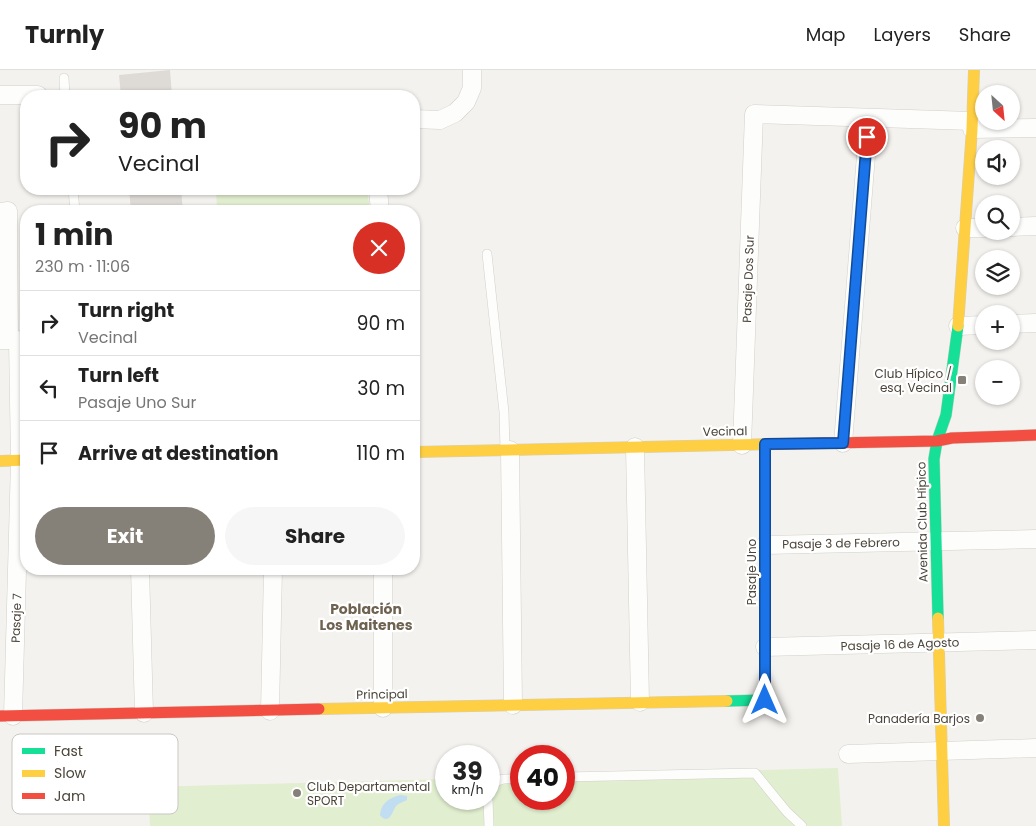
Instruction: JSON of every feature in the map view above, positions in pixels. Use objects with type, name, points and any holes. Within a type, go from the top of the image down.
[{"type":"street","points":[[420,119],[440,120],[455,113],[466,102],[472,88],[472,70]]},
{"type":"street","name":"Avenida Club Hípico","points":[[944,826],[934,459],[937,440],[946,416],[958,326],[974,70]]},
{"type":"street","points":[[0,95],[20,95]]},
{"type":"street","name":"Pasaje Dos Sur","points":[[742,445],[754,114],[869,118]]},
{"type":"street","points":[[843,443],[869,118],[1036,128]]},
{"type":"street","name":"Pasaje 7","points":[[4,212],[9,340],[20,435]]},
{"type":"street","points":[[1020,227],[1036,226]]},
{"type":"street","points":[[965,228],[975,228]]},
{"type":"street","points":[[1020,324],[1036,323]]},
{"type":"street","points":[[958,326],[975,325]]},
{"type":"street","name":"Vecinal","points":[[420,452],[843,443],[1036,435]]},
{"type":"street","name":"Pasaje Uno","points":[[765,444],[765,700]]},
{"type":"street","points":[[635,447],[640,702]]},
{"type":"street","points":[[508,450],[513,705]]},
{"type":"street","points":[[0,461],[20,461]]},
{"type":"street","name":"Pasaje 7","points":[[6,716],[20,506]]},
{"type":"street","name":"Pasaje 3 de Febrero","points":[[765,545],[1036,539]]},
{"type":"street","points":[[140,575],[144,713]]},
{"type":"street","points":[[270,711],[273,575]]},
{"type":"street","points":[[382,575],[383,708]]},
{"type":"street","name":"Pasaje 16 de Agosto","points":[[765,647],[1036,640]]},
{"type":"street","name":"Principal","points":[[6,716],[765,700]]},
{"type":"street","points":[[848,754],[1036,748]]},
{"type":"lane","points":[[64,78],[65,90]]},
{"type":"lane","points":[[487,254],[508,450]]},
{"type":"lane","points":[[575,777],[755,773],[787,812],[802,826]]},
{"type":"lane","points":[[488,810],[489,826]]},
{"type":"green space","points":[[216,195],[368,195],[369,205],[217,205]]},
{"type":"green space","name":"Club Departamental SPORT","points":[[838,768],[842,826],[150,826],[149,814],[178,814],[178,786],[435,779],[435,810],[500,810],[500,778],[510,777],[510,810],[575,810],[575,775]]},
{"type":"water","points":[[400,795],[407,796],[407,800],[396,806],[388,819],[383,818],[380,815],[384,804],[389,799]]},
{"type":"building","points":[[170,70],[172,90],[120,90],[119,75]]},
{"type":"building","points":[[130,195],[182,195],[182,205],[130,205]]},
{"type":"traffic: fast","points":[[938,618],[934,459],[937,441],[946,415],[958,326]]},
{"type":"traffic: fast","points":[[727,701],[765,700],[765,532]]},
{"type":"traffic: slow","points":[[958,326],[972,129],[974,70]]},
{"type":"traffic: slow","points":[[765,444],[765,532]]},
{"type":"traffic: slow","points":[[420,452],[779,444]]},
{"type":"traffic: slow","points":[[0,461],[20,460]]},
{"type":"traffic: slow","points":[[938,618],[944,826]]},
{"type":"traffic: slow","points":[[319,709],[727,701]]},
{"type":"traffic: jam","points":[[779,444],[937,441],[952,438],[1036,435]]},
{"type":"traffic: jam","points":[[0,716],[319,709]]},
{"type":"place","name":"Club Hípico / esq. Vecinal","points":[[962,380]]},
{"type":"place","name":"Panadería Barjos","points":[[980,718]]},
{"type":"place","name":"Club Departamental SPORT","points":[[297,793]]},
{"type":"district","name":"Población Los Maitenes","points":[[366,618]]},
{"type":"route","points":[[765,700],[765,444],[843,443],[867,137]]}]
